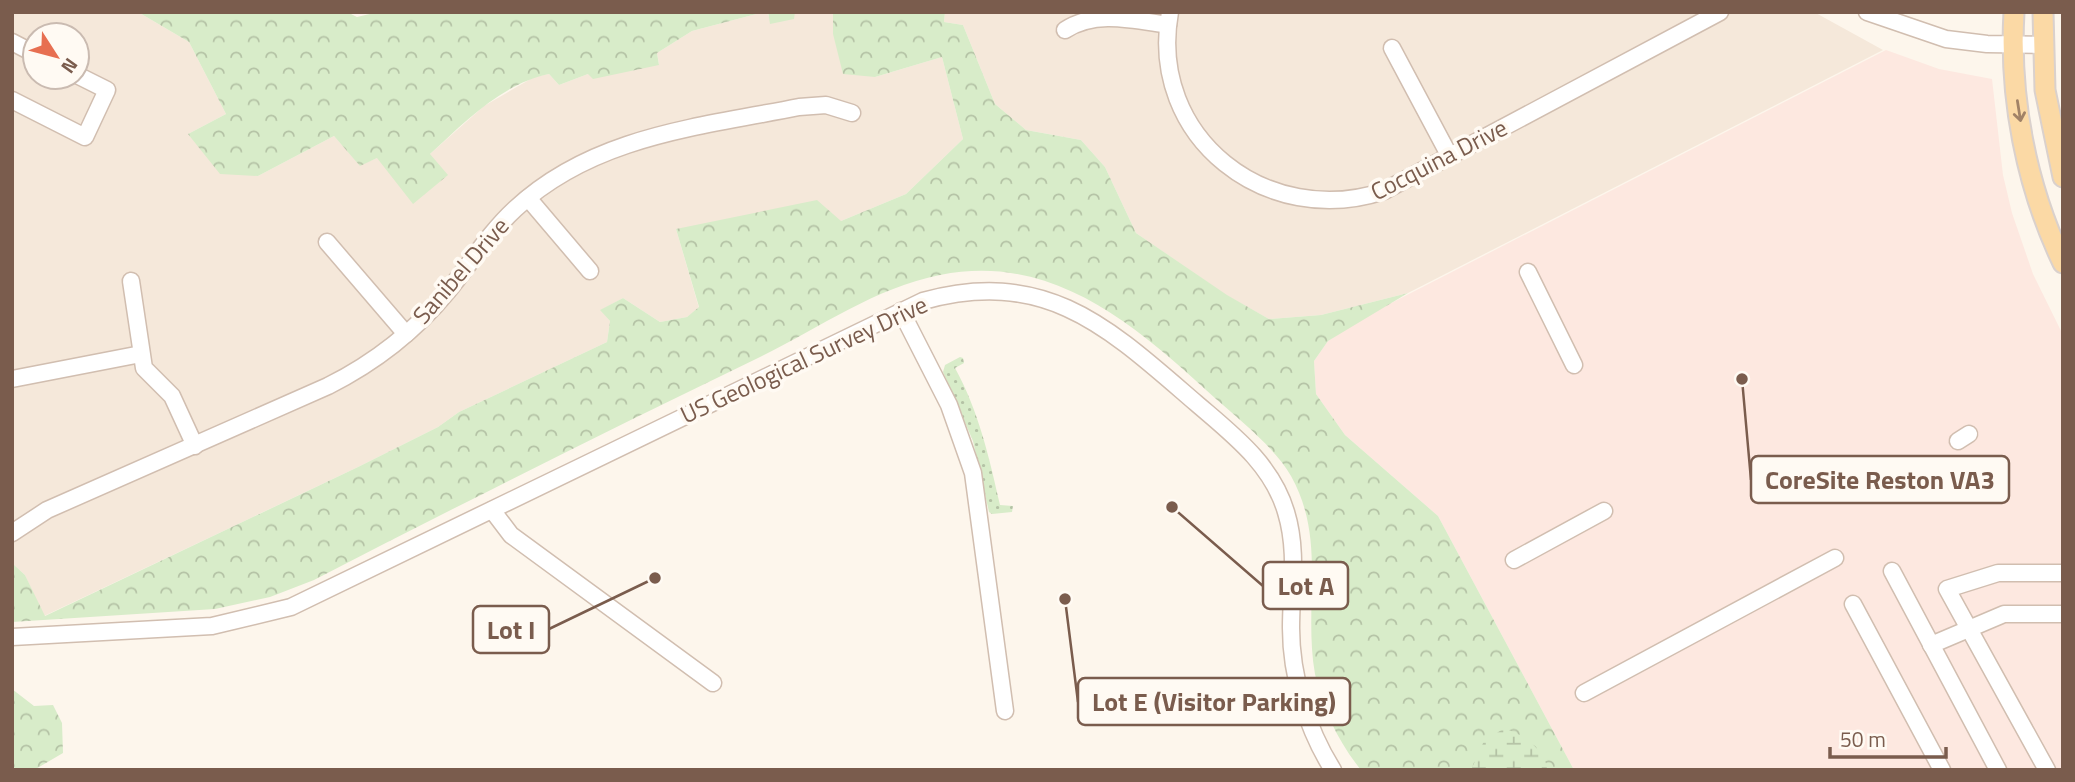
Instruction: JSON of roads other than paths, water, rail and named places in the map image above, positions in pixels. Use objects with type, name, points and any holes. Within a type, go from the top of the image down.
[{"type":"main road","points":[[2014,12],[2014,80],[2025,149],[2046,225],[2063,263]]},
{"type":"main road","points":[[2043,12],[2045,90],[2063,177]]},
{"type":"street","name":"Cocquina Drive","points":[[1169,18],[1175,92],[1189,123],[1224,164],[1261,187],[1309,200],[1364,198],[1384,191],[1720,12]]},
{"type":"street","points":[[1867,12],[1946,39],[1987,44],[2042,45]]},
{"type":"street","points":[[1065,30],[1083,20],[1101,17],[1169,18]]},
{"type":"street","points":[[1392,48],[1449,155]]},
{"type":"street","points":[[12,100],[85,137],[107,90],[91,82]]},
{"type":"street","name":"Sanibel Drive","points":[[12,533],[47,510],[347,376],[406,334],[440,300],[504,219],[528,198],[587,159],[642,139],[816,104],[852,113]]},
{"type":"street","points":[[528,198],[590,271]]},
{"type":"street","points":[[327,242],[406,334]]},
{"type":"street","points":[[1528,272],[1574,365]]},
{"type":"street","points":[[131,281],[144,368],[172,396],[195,446]]},
{"type":"street","name":"US Geological Survey Drive","points":[[12,637],[192,627],[249,619],[314,597],[901,311],[936,298],[972,292],[1022,294],[1069,308],[1120,338],[1250,452],[1275,485],[1290,525],[1293,551],[1291,629],[1294,669],[1305,709],[1333,770]]},
{"type":"street","points":[[901,311],[949,405],[973,473],[1005,711]]},
{"type":"street","points":[[12,379],[141,354]]},
{"type":"street","points":[[492,510],[511,535],[713,683]]},
{"type":"street","points":[[1514,561],[1604,511]]},
{"type":"street","points":[[1584,693],[1835,558]]},
{"type":"street","points":[[1892,571],[1998,770]]},
{"type":"street","points":[[2047,770],[1947,589],[1998,573],[2063,573]]},
{"type":"street","points":[[1853,604],[1942,770]]},
{"type":"street","points":[[1931,645],[2004,614],[2063,614]]},
{"type":"place","name":"CoreSite Reston VA3","points":[[1742,379]]},
{"type":"place","name":"Lot A","points":[[1172,507]]},
{"type":"place","name":"Lot I","points":[[655,578]]},
{"type":"place","name":"Lot E (Visitor Parking)","points":[[1065,599]]}]
